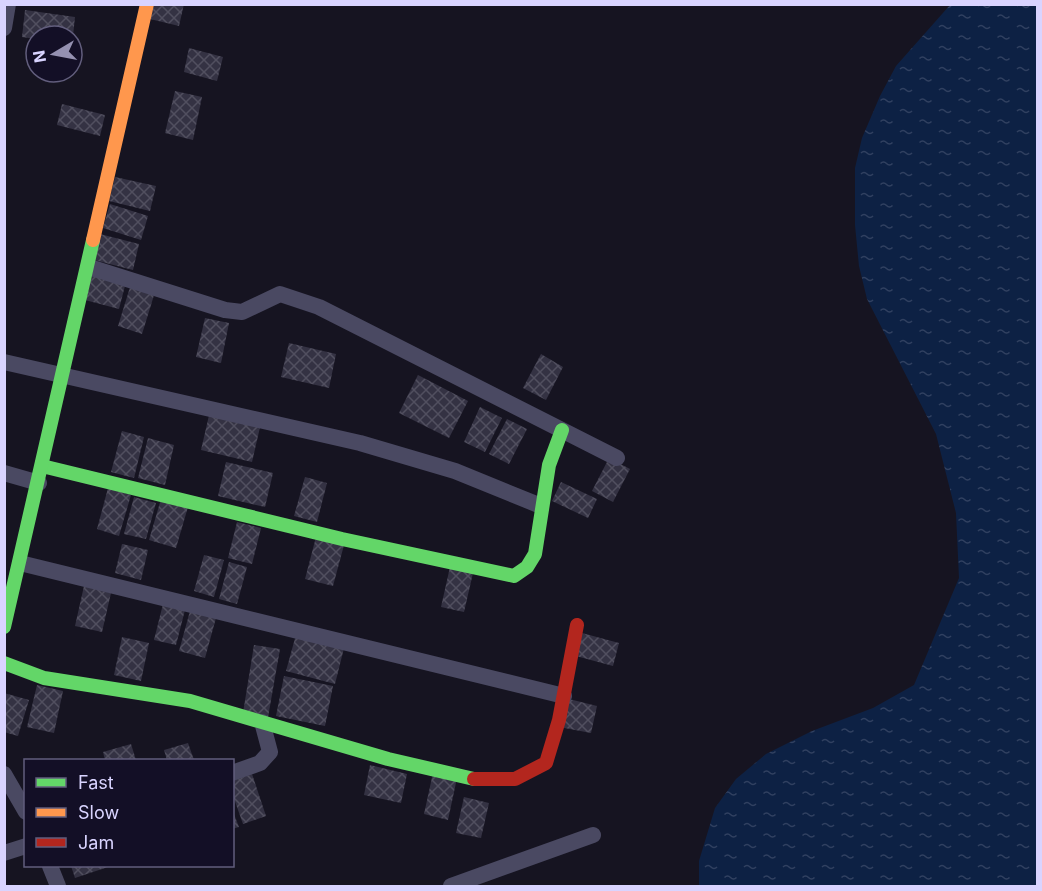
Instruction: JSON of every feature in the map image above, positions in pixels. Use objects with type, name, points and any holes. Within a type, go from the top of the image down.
[{"type":"street","points":[[4,28],[8,4]]},
{"type":"street","points":[[4,627],[89,267],[147,4]]},
{"type":"street","points":[[89,267],[225,310],[242,312],[256,307],[275,295],[289,295],[617,458]]},
{"type":"street","points":[[4,362],[360,443],[455,471],[541,506]]},
{"type":"street","points":[[4,473],[41,474],[514,576],[527,567],[535,554],[549,465],[562,430]]},
{"type":"street","points":[[20,563],[564,696]]},
{"type":"street","points":[[4,663],[44,678],[190,701],[388,759],[481,781],[515,779],[546,763],[564,696],[577,625]]},
{"type":"street","points":[[234,772],[260,763],[270,752],[262,722]]},
{"type":"street","points":[[4,774],[24,809]]},
{"type":"street","points":[[451,886],[592,835]]},
{"type":"street","points":[[4,853],[24,847]]},
{"type":"street","points":[[50,867],[58,886]]},
{"type":"water","points":[[950,5],[1037,5],[1037,886],[699,886],[699,861],[715,808],[736,779],[766,754],[812,731],[873,708],[914,685],[959,578],[956,513],[936,434],[867,299],[859,266],[855,225],[855,168],[862,138],[880,96],[896,66]]},
{"type":"building","points":[[154,4],[184,4],[179,26],[150,19]]},
{"type":"building","points":[[25,10],[75,17],[74,24],[24,24],[24,37],[22,37]]},
{"type":"building","points":[[189,48],[223,57],[217,81],[184,72]]},
{"type":"building","points":[[175,91],[202,97],[193,140],[165,133]]},
{"type":"building","points":[[62,104],[105,115],[100,136],[57,125]]},
{"type":"building","points":[[115,177],[156,186],[150,211],[109,201]]},
{"type":"building","points":[[110,204],[148,216],[141,240],[103,228]]},
{"type":"building","points":[[100,234],[139,244],[133,270],[94,260]]},
{"type":"building","points":[[91,273],[126,282],[119,309],[85,300]]},
{"type":"building","points":[[131,284],[155,292],[142,334],[118,326]]},
{"type":"building","points":[[205,318],[229,323],[221,363],[196,357]]},
{"type":"building","points":[[289,343],[336,354],[329,388],[281,377]]},
{"type":"building","points":[[541,354],[563,367],[546,400],[523,388]]},
{"type":"building","points":[[418,375],[468,401],[449,438],[399,413]]},
{"type":"building","points":[[480,407],[502,418],[485,452],[464,442]]},
{"type":"building","points":[[210,411],[261,423],[252,462],[201,450]]},
{"type":"building","points":[[507,419],[527,429],[509,464],[489,454]]},
{"type":"building","points":[[122,431],[144,437],[134,478],[111,472]]},
{"type":"building","points":[[148,438],[174,445],[165,485],[138,478]]},
{"type":"building","points":[[609,458],[630,469],[613,502],[592,491]]},
{"type":"building","points":[[226,462],[273,473],[265,507],[218,496]]},
{"type":"building","points":[[305,477],[327,483],[317,522],[294,516]]},
{"type":"building","points":[[561,482],[597,499],[588,518],[552,501]]},
{"type":"building","points":[[108,488],[131,495],[119,536],[97,529]]},
{"type":"building","points":[[134,497],[156,503],[146,539],[124,534]]},
{"type":"building","points":[[161,499],[188,507],[176,548],[149,540]]},
{"type":"building","points":[[237,522],[261,528],[252,564],[228,558]]},
{"type":"building","points":[[316,537],[344,545],[333,586],[305,579]]},
{"type":"building","points":[[122,544],[148,550],[141,580],[115,573]]},
{"type":"building","points":[[204,555],[224,560],[214,597],[194,591]]},
{"type":"building","points":[[229,562],[247,567],[237,604],[219,599]]},
{"type":"building","points":[[450,567],[473,573],[464,612],[441,607]]},
{"type":"building","points":[[84,586],[111,593],[102,632],[75,626]]},
{"type":"building","points":[[163,604],[185,610],[176,645],[154,640]]},
{"type":"building","points":[[190,611],[216,618],[205,658],[179,651]]},
{"type":"building","points":[[297,631],[345,644],[335,684],[286,671]]},
{"type":"building","points":[[582,633],[619,643],[613,666],[576,656]]},
{"type":"building","points":[[122,637],[149,643],[141,681],[114,675]]},
{"type":"building","points":[[254,645],[280,649],[267,723],[242,719]]},
{"type":"building","points":[[284,676],[333,686],[325,726],[276,716]]},
{"type":"building","points":[[37,685],[63,691],[54,733],[27,727]]},
{"type":"building","points":[[4,693],[29,700],[18,736],[4,732]]},
{"type":"building","points":[[565,698],[597,706],[591,733],[559,727]]},
{"type":"building","points":[[188,743],[194,759],[167,759],[164,750]]},
{"type":"building","points":[[131,744],[136,759],[105,759],[103,752]]},
{"type":"building","points":[[370,765],[407,774],[401,803],[364,795]]},
{"type":"building","points":[[433,773],[457,778],[448,820],[424,814]]},
{"type":"building","points":[[252,774],[266,816],[243,824],[234,799],[234,780]]},
{"type":"building","points":[[464,797],[489,803],[481,838],[456,833]]},
{"type":"building","points":[[234,814],[239,827],[234,828]]},
{"type":"building","points":[[71,867],[108,867],[75,878]]},
{"type":"traffic: fast","points":[[4,627],[93,240]]},
{"type":"traffic: fast","points":[[42,466],[342,539],[514,576],[527,567],[535,554],[549,465],[562,430]]},
{"type":"traffic: fast","points":[[4,663],[44,678],[190,701],[388,759],[474,779]]},
{"type":"traffic: slow","points":[[93,240],[147,4]]},
{"type":"traffic: jam","points":[[474,779],[515,779],[546,763],[559,720],[577,625]]}]
